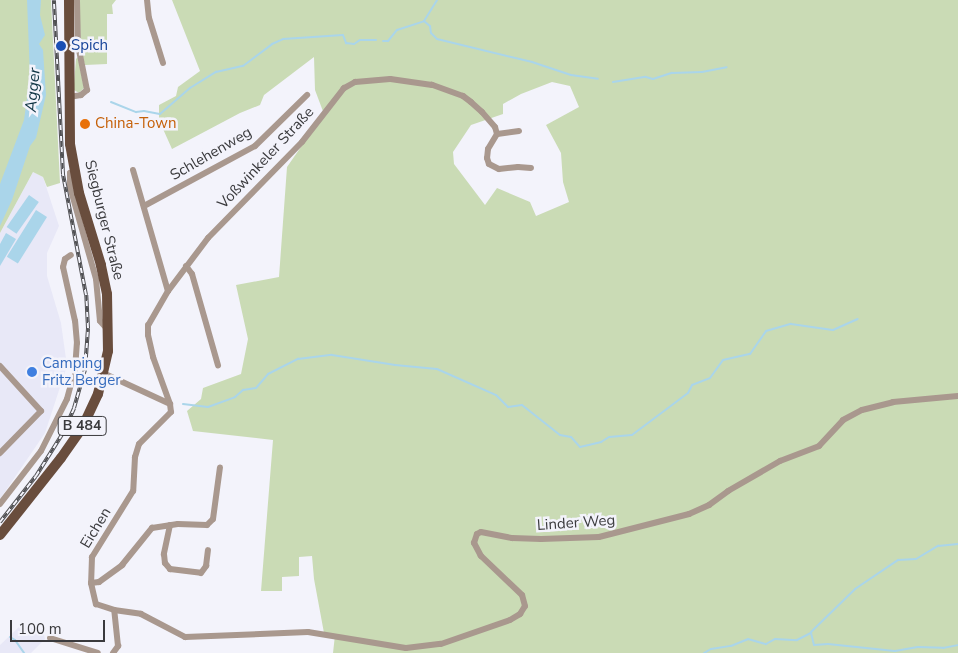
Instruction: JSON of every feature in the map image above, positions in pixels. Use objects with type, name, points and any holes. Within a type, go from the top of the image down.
[{"type":"main road","name":"Siegburger Straße","points":[[0,536],[74,440],[98,394],[109,330],[107,294],[101,265],[75,172],[70,144],[69,0]]},
{"type":"street","points":[[69,97],[81,95],[87,90],[78,45],[77,0]]},
{"type":"street","points":[[147,0],[149,18],[163,63]]},
{"type":"street","name":"Voßwinkeler Straße","points":[[169,401],[155,366],[147,330],[168,291],[186,266],[233,212],[312,130],[344,88],[355,82],[401,80],[432,85],[463,96],[482,112],[495,127],[497,134]]},
{"type":"street","name":"Schlehenweg","points":[[144,206],[255,146],[307,95]]},
{"type":"street","points":[[519,131],[497,134],[488,149],[486,158],[489,164],[495,168],[531,168]]},
{"type":"street","points":[[133,170],[168,291]]},
{"type":"street","points":[[75,172],[70,173],[70,187],[85,252],[99,293],[100,321],[109,330]]},
{"type":"street","points":[[0,504],[41,451],[67,399],[75,370],[77,343],[75,321],[63,267],[65,258],[71,255]]},
{"type":"street","points":[[186,266],[192,274],[218,365]]},
{"type":"street","points":[[0,366],[41,411],[0,453]]},
{"type":"street","points":[[103,373],[169,401]]},
{"type":"street","name":"Linder Weg","points":[[345,639],[406,648],[430,647],[473,634],[517,617],[524,606],[524,599],[482,556],[474,543],[477,534],[481,532],[512,538],[600,537],[689,514],[709,505],[728,491],[780,462],[819,446],[843,420],[862,410],[893,402],[958,396]]},
{"type":"street","name":"Eichen","points":[[169,401],[171,412],[144,438],[136,451],[133,491],[95,550],[91,565],[91,583],[96,604],[114,610],[140,614],[185,637],[308,632],[345,639]]},
{"type":"street","points":[[91,583],[99,582],[122,565],[152,528],[170,525],[201,527],[207,525],[213,519],[220,468]]},
{"type":"street","points":[[170,525],[164,554],[165,564],[170,569],[201,573],[206,566],[208,550]]},
{"type":"street","points":[[113,653],[118,646],[114,610]]},
{"type":"street","points":[[50,638],[98,653]]},
{"type":"shaded area","points":[[33,172],[43,177],[59,226],[47,253],[47,276],[61,323],[67,366],[45,433],[0,499],[0,233]]},
{"type":"shaded area","points":[[27,625],[44,635],[45,639],[31,653],[0,653],[0,645],[19,627]]},
{"type":"green space","points":[[0,0],[51,0],[60,183],[47,187],[43,177],[33,172],[0,233]]},
{"type":"green space","points":[[79,0],[116,0],[112,5],[113,14],[107,14],[107,64],[85,65],[81,51]]},
{"type":"green space","points":[[172,0],[958,0],[958,653],[333,653],[335,635],[324,633],[314,579],[312,556],[299,557],[299,576],[282,577],[282,591],[261,591],[273,440],[193,431],[187,411],[201,399],[203,388],[241,374],[248,339],[236,285],[279,277],[287,167],[324,114],[315,90],[314,57],[264,95],[260,105],[240,113],[172,149],[159,120],[159,105],[176,96],[178,87],[200,71]],"holes":[[[552,82],[570,86],[579,107],[546,125],[561,153],[563,182],[569,202],[536,216],[530,202],[497,188],[485,205],[454,164],[453,152],[471,125],[503,114],[503,104],[521,94]]]},
{"type":"green space","points":[[78,57],[84,88],[79,93],[74,90],[76,59]]},
{"type":"water","name":"Agger","points":[[27,0],[41,0],[40,15],[45,35],[39,44],[43,50],[46,95],[36,138],[30,146],[12,200],[0,226],[0,184],[24,120],[30,77]]},
{"type":"water","points":[[29,195],[39,202],[16,234],[7,227]]},
{"type":"water","points":[[36,210],[47,217],[18,264],[7,257]]},
{"type":"water","points":[[6,233],[16,239],[0,266],[0,244]]},
{"type":"waterway","points":[[383,41],[388,41],[397,30],[424,21],[437,0]]},
{"type":"waterway","points":[[424,21],[430,26],[431,33],[437,39],[532,62],[571,75],[598,79]]},
{"type":"waterway","points":[[111,102],[136,112],[144,111],[160,114],[190,88],[216,72],[243,66],[272,44],[283,39],[343,35],[346,43],[354,44],[360,40],[376,40]]},
{"type":"waterway","points":[[613,82],[646,77],[653,79],[672,73],[702,72],[727,67]]},
{"type":"waterway","points":[[183,404],[208,407],[235,397],[243,390],[256,388],[268,374],[298,359],[332,355],[395,365],[437,369],[496,395],[508,407],[522,405],[560,435],[571,437],[580,447],[601,442],[609,437],[632,435],[688,393],[692,385],[710,378],[723,360],[750,354],[766,331],[791,324],[833,330],[858,319]]},
{"type":"waterway","points":[[811,632],[855,589],[898,560],[916,559],[938,546],[958,544]]},
{"type":"waterway","points":[[704,653],[711,649],[731,646],[748,639],[766,644],[775,639],[797,640],[811,633],[814,645],[828,644],[895,651],[918,647],[943,648],[958,645]]},
{"type":"waterway","points":[[10,637],[15,640],[24,653]]},
{"type":"railway","points":[[0,522],[36,476],[63,433],[74,408],[85,370],[88,328],[86,295],[63,174],[54,0]]},
{"type":"place","name":"Spich","points":[[61,46]]},
{"type":"place","name":"China-Town","points":[[85,124]]},
{"type":"place","name":"Camping Fritz Berger","points":[[32,372]]}]
